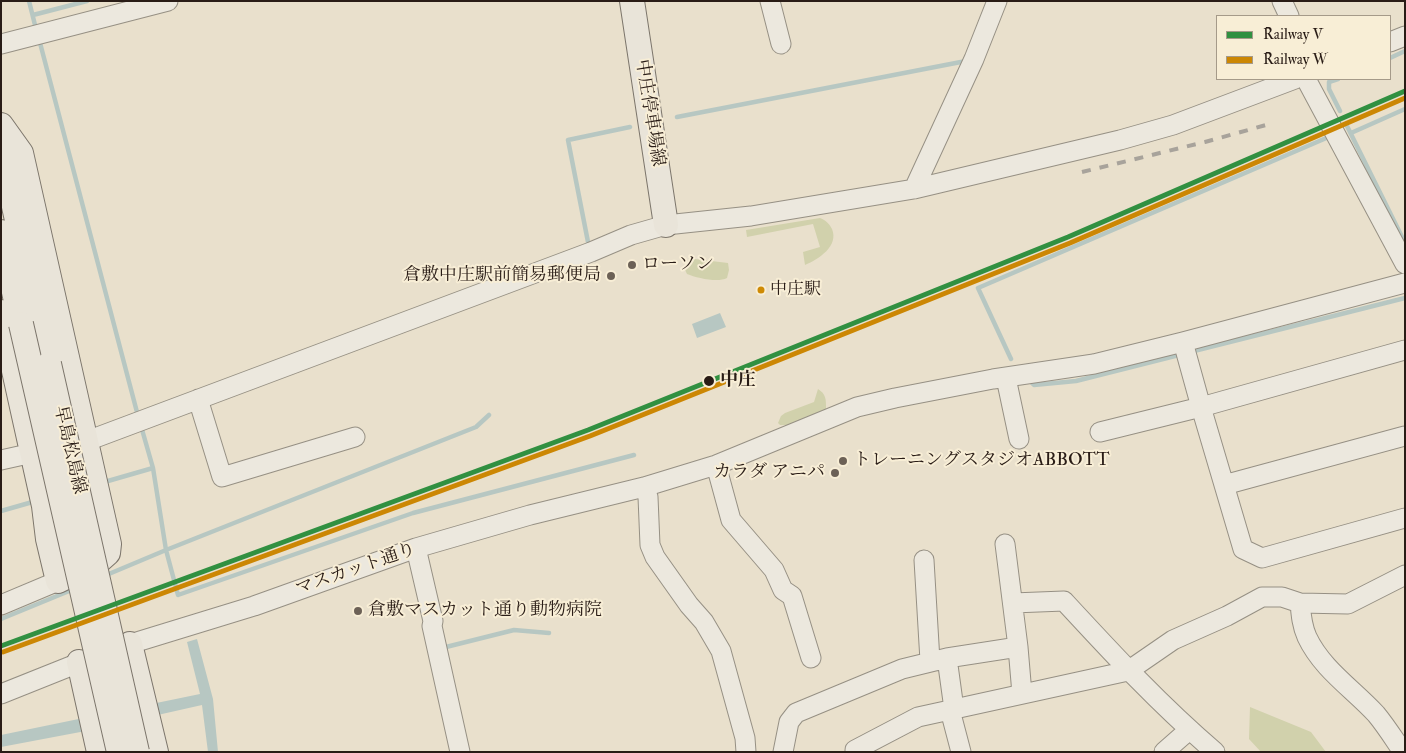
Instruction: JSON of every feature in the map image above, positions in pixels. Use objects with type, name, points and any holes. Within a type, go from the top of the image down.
[{"type":"main road","name":"中庄停車場線","points":[[632,1],[666,225]]},
{"type":"main road","points":[[1,125],[21,153],[110,544],[108,553],[99,561],[58,581],[1,312]]},
{"type":"main road","name":"早島松島線","points":[[1,148],[138,752]]},
{"type":"main road","name":"早島松島線","points":[[1,232],[118,752]]},
{"type":"main road","points":[[130,644],[156,752]]},
{"type":"main road","points":[[79,662],[95,733]]},
{"type":"street","points":[[1,44],[168,1]]},
{"type":"street","points":[[770,1],[781,44]]},
{"type":"street","points":[[914,189],[974,59],[997,1]]},
{"type":"street","points":[[1282,1],[1289,15]]},
{"type":"street","points":[[1391,42],[1405,36]]},
{"type":"street","points":[[1,460],[87,441],[591,252],[631,235],[666,225],[751,216],[914,189],[1120,140],[1173,125],[1292,80]]},
{"type":"street","points":[[1307,80],[1405,264]]},
{"type":"street","name":"マスカット通り","points":[[1,694],[79,662],[130,644],[254,606],[416,548],[716,465],[857,407],[895,398],[1006,378],[1185,350],[1405,283]]},
{"type":"street","points":[[1185,350],[1243,549],[1262,558],[1405,518]]},
{"type":"street","points":[[1100,432],[1405,350]]},
{"type":"street","points":[[1006,378],[1019,439]]},
{"type":"street","points":[[198,399],[222,477],[355,437]]},
{"type":"street","points":[[1224,485],[1405,436]]},
{"type":"street","points":[[716,465],[732,520],[774,570],[783,590],[792,596],[811,658]]},
{"type":"street","points":[[644,486],[648,496],[650,545],[655,557],[689,605],[704,622],[721,651],[745,738],[746,752]]},
{"type":"street","points":[[1005,544],[1022,694]]},
{"type":"street","points":[[416,548],[460,752]]},
{"type":"street","points":[[924,560],[938,659],[962,752]]},
{"type":"street","points":[[855,752],[855,750],[888,731],[918,718],[1128,671],[1173,640],[1262,598],[1282,597],[1300,603],[1348,604],[1405,575]]},
{"type":"street","points":[[1,605],[58,581]]},
{"type":"street","points":[[1013,603],[1064,601],[1128,671],[1215,752]]},
{"type":"street","points":[[1300,603],[1301,620],[1307,637],[1321,658],[1343,683],[1376,714],[1403,752]]},
{"type":"street","points":[[783,752],[789,722],[796,713],[902,669],[938,659],[1018,646]]},
{"type":"street","points":[[1164,752],[1190,730]]},
{"type":"green space","points":[[820,218],[830,225],[833,241],[822,255],[805,265],[803,252],[820,247],[813,224],[747,237],[746,230]]},
{"type":"green space","points":[[695,259],[728,263],[727,278],[713,280],[687,274],[686,264]]},
{"type":"green space","points":[[818,389],[825,397],[826,409],[789,425],[780,425],[778,423],[781,416],[785,413],[814,402]]},
{"type":"green space","points":[[1250,707],[1311,732],[1326,752],[1261,752],[1249,739]]},
{"type":"shaded area","points":[[720,313],[726,327],[697,338],[692,324]]},
{"type":"shaded area","points":[[197,639],[213,699],[218,752],[208,752],[202,705],[91,730],[1,747],[1,735],[200,694],[187,642]]},
{"type":"waterway","points":[[29,1],[36,29]]},
{"type":"waterway","points":[[33,15],[87,1]]},
{"type":"waterway","points":[[39,39],[138,416]]},
{"type":"waterway","points":[[1391,58],[1405,51]]},
{"type":"waterway","points":[[677,117],[966,61],[967,59]]},
{"type":"waterway","points":[[1335,80],[1329,82],[1329,89],[1340,111]]},
{"type":"waterway","points":[[1351,133],[1405,109]]},
{"type":"waterway","points":[[1347,126],[1405,243]]},
{"type":"waterway","points":[[588,242],[568,140],[630,127]]},
{"type":"waterway","points":[[1011,359],[978,288],[1331,136]]},
{"type":"waterway","points":[[1190,352],[1405,298]]},
{"type":"waterway","points":[[1032,383],[1034,385],[1076,381],[1183,354]]},
{"type":"waterway","points":[[489,415],[476,427],[166,550],[178,595],[413,513],[634,455]]},
{"type":"waterway","points":[[104,576],[166,550],[153,468],[141,426]]},
{"type":"waterway","points":[[101,483],[153,468]]},
{"type":"waterway","points":[[1,511],[36,501]]},
{"type":"waterway","points":[[1,619],[74,589]]},
{"type":"waterway","points":[[442,648],[514,630],[549,633]]},
{"type":"railway","points":[[1082,172],[1205,142],[1273,123]]},
{"type":"rail line","name":"V","points":[[1,646],[588,430],[1068,237],[1405,91]]},
{"type":"rail line","name":"W","points":[[3,652],[590,436],[1070,243],[1405,98]]},
{"type":"place","name":"ローソン","points":[[632,265]]},
{"type":"place","name":"倉敷中庄駅前簡易郵便局","points":[[611,276]]},
{"type":"place","name":"中庄駅","points":[[761,290]]},
{"type":"place","name":"中庄","points":[[709,381]]},
{"type":"place","name":"トレーニングスタジオABBOTT","points":[[843,461]]},
{"type":"place","name":"カラダ アニパ","points":[[835,473]]},
{"type":"place","name":"倉敷マスカット通り動物病院","points":[[358,611]]}]
